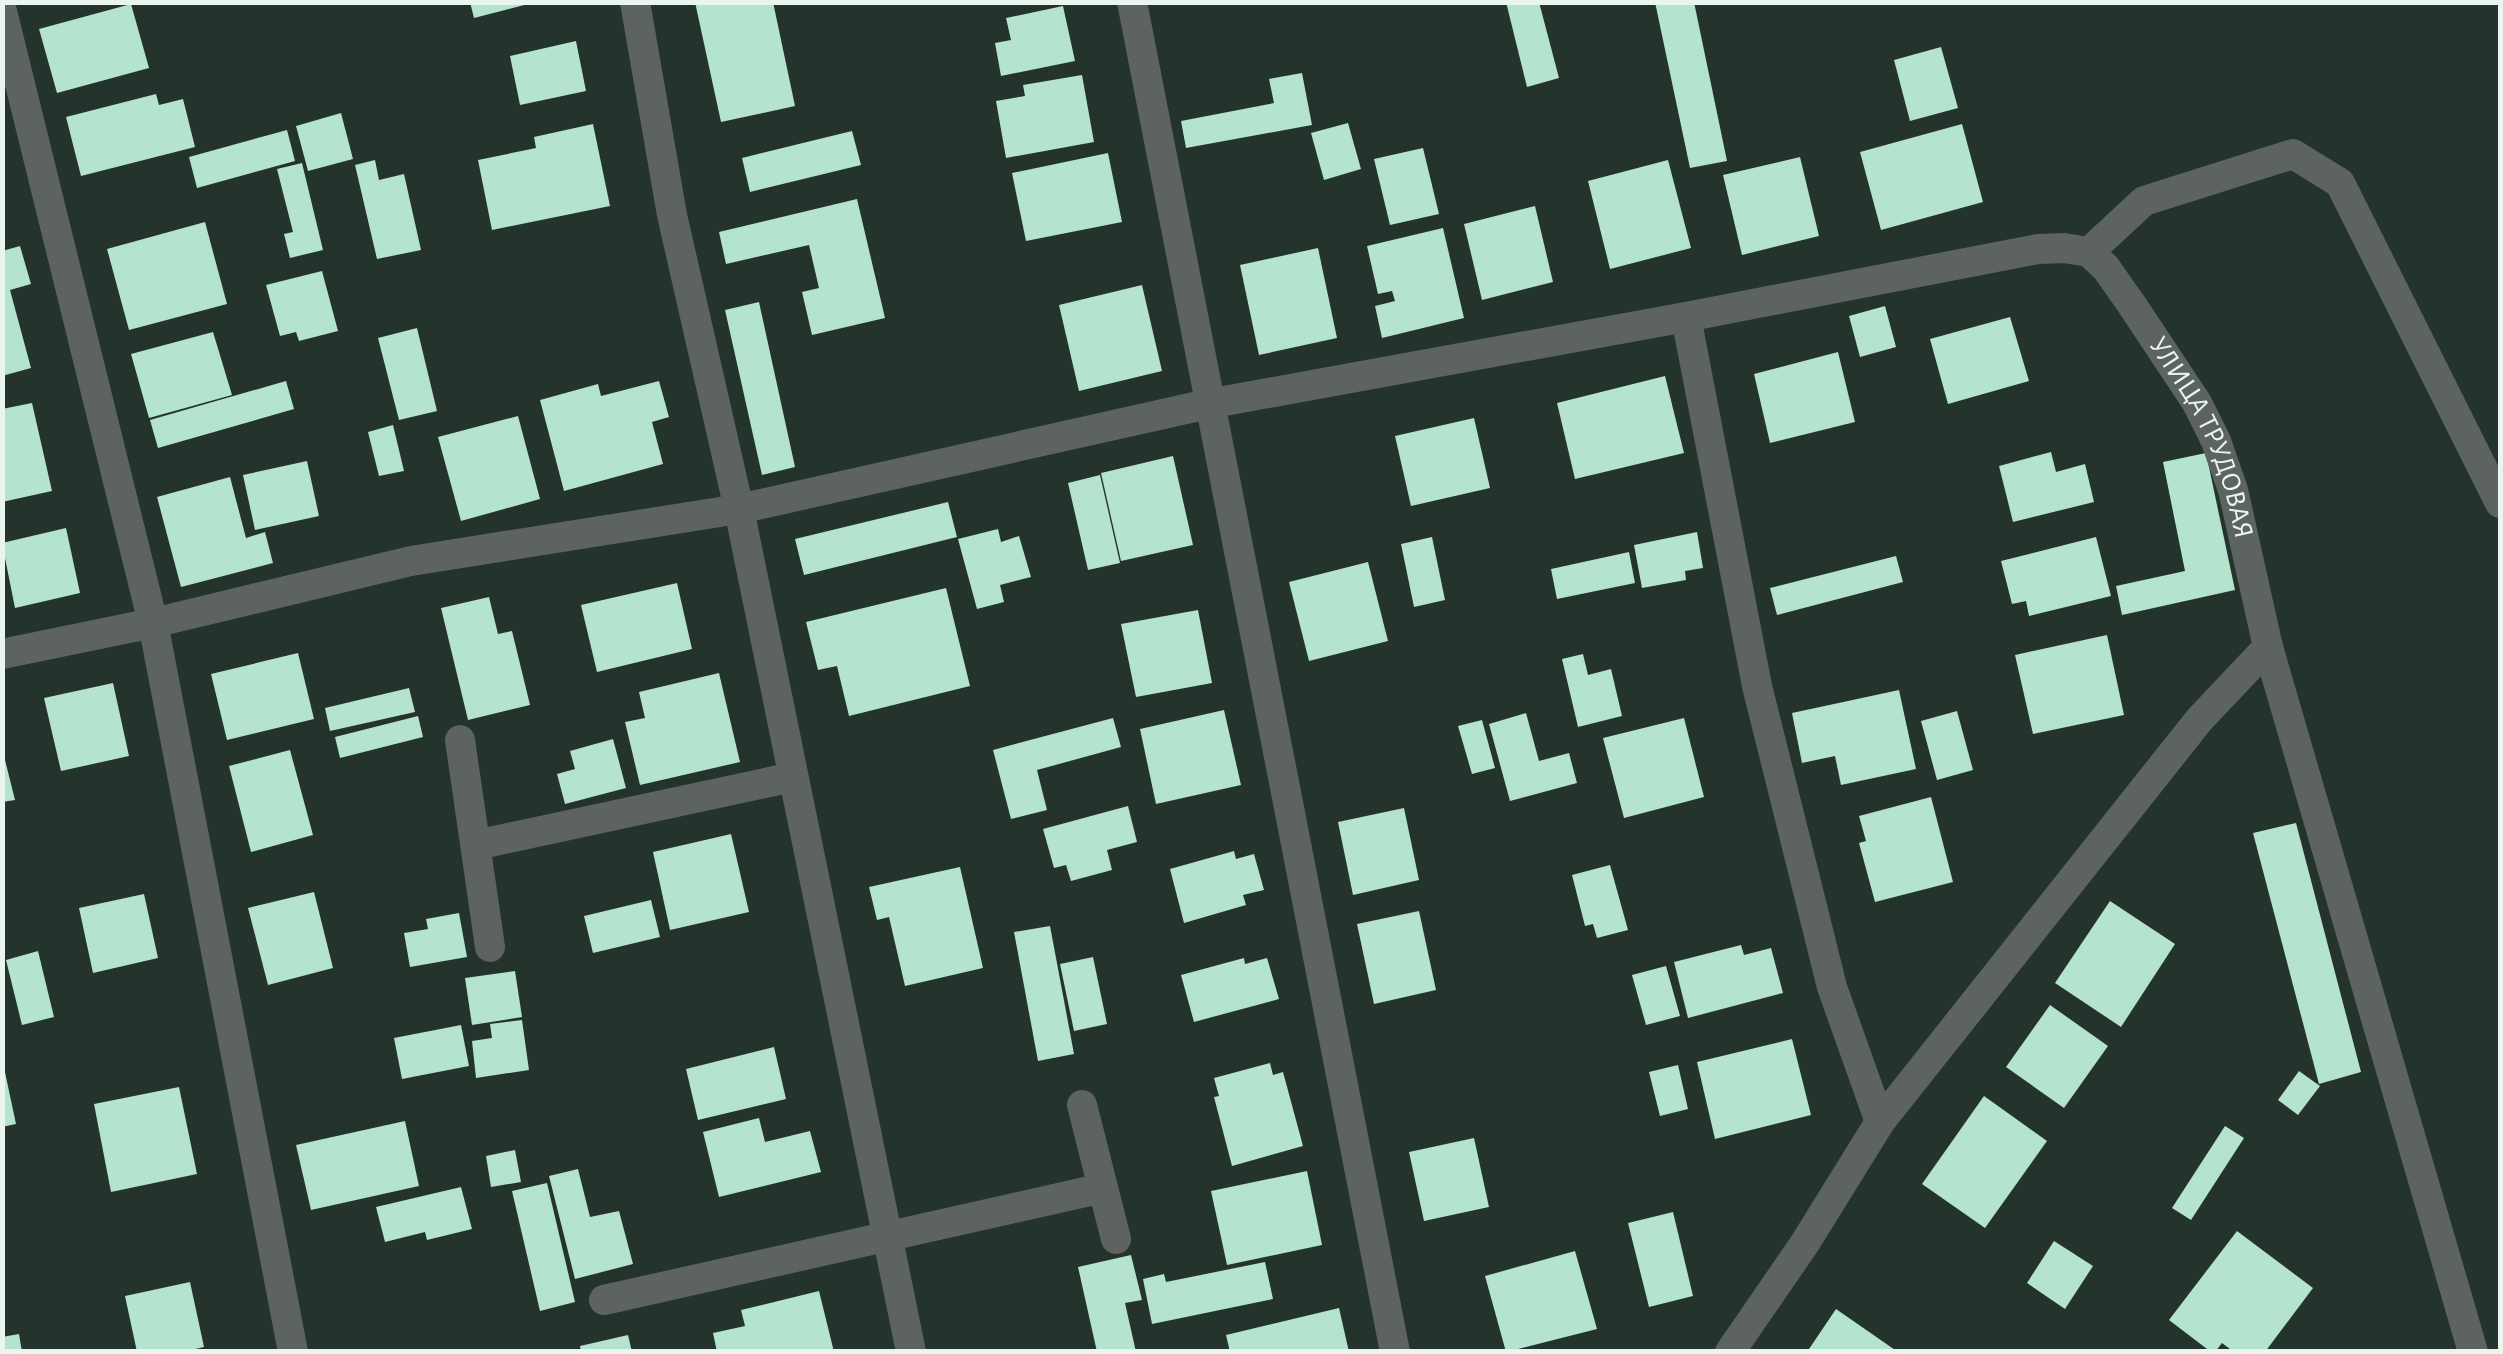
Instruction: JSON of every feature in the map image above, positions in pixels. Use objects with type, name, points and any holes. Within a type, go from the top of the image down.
[{"type":"street","points":[[635,2],[672,215],[739,509],[911,1352]]},
{"type":"street","points":[[1132,2],[1395,1352]]},
{"type":"street","points":[[2,11],[153,624],[293,1352]]},
{"type":"street","points":[[2,654],[153,624],[411,561],[739,509],[1208,404],[2038,249],[2089,252],[2144,201],[2293,154],[2340,183],[2500,503]]},
{"type":"street","name":"УЛИЦА ТРУДОВАЯ","points":[[2089,252],[2106,268],[2197,403],[2216,441],[2233,490],[2268,647],[2466,1349]]},
{"type":"street","points":[[1686,317],[1757,686],[1832,987],[1880,1122]]},
{"type":"street","points":[[1730,1352],[1805,1244],[1880,1122],[2199,720],[2268,647]]},
{"type":"street","points":[[460,740],[490,947]]},
{"type":"street","points":[[476,845],[792,777]]},
{"type":"street","points":[[1082,1105],[1116,1238]]},
{"type":"street","points":[[604,1300],[1103,1188]]},
{"type":"building","points":[[470,2],[528,2],[528,4],[474,18]]},
{"type":"building","points":[[695,2],[773,2],[795,106],[721,122]]},
{"type":"building","points":[[1506,2],[1539,2],[1559,78],[1527,87]]},
{"type":"building","points":[[1655,2],[1694,2],[1727,161],[1690,168]]},
{"type":"building","points":[[131,4],[149,68],[57,93],[39,29]]},
{"type":"building","points":[[1063,6],[1075,61],[1001,76],[995,43],[1011,40],[1006,18]]},
{"type":"building","points":[[576,41],[586,91],[520,105],[510,56]]},
{"type":"building","points":[[1941,47],[1958,108],[1910,121],[1894,60]]},
{"type":"building","points":[[1302,73],[1312,125],[1186,148],[1181,121],[1274,103],[1269,79]]},
{"type":"building","points":[[1082,75],[1094,142],[1006,158],[996,101],[1025,96],[1023,85]]},
{"type":"building","points":[[156,94],[159,105],[183,99],[195,147],[81,176],[66,117]]},
{"type":"building","points":[[341,113],[353,159],[308,171],[296,126]]},
{"type":"building","points":[[1348,123],[1361,169],[1324,180],[1311,133]]},
{"type":"building","points":[[593,124],[610,206],[492,230],[478,160],[536,148],[534,137]]},
{"type":"building","points":[[1962,124],[1983,202],[1881,230],[1860,152]]},
{"type":"building","points":[[287,130],[295,161],[197,188],[189,157]]},
{"type":"building","points":[[852,131],[861,165],[750,192],[742,158]]},
{"type":"building","points":[[1423,148],[1439,214],[1390,225],[1374,159]]},
{"type":"building","points":[[1108,153],[1122,222],[1026,241],[1012,173]]},
{"type":"building","points":[[1800,157],[1819,236],[1742,255],[1723,175]]},
{"type":"building","points":[[375,160],[379,180],[404,174],[421,250],[377,259],[355,165]]},
{"type":"building","points":[[1668,160],[1691,248],[1610,269],[1588,181]]},
{"type":"building","points":[[302,163],[323,250],[290,258],[284,234],[293,232],[277,169]]},
{"type":"building","points":[[857,199],[885,318],[812,335],[802,292],[819,288],[809,245],[726,264],[719,232]]},
{"type":"building","points":[[1535,206],[1553,282],[1482,300],[1464,224]]},
{"type":"building","points":[[205,222],[227,304],[129,330],[107,249]]},
{"type":"building","points":[[1443,228],[1464,318],[1382,338],[1375,306],[1395,301],[1392,291],[1378,294],[1367,246]]},
{"type":"building","points":[[20,246],[31,284],[10,290],[31,368],[2,376],[2,251]]},
{"type":"building","points":[[1318,248],[1337,338],[1259,355],[1240,265]]},
{"type":"building","points":[[322,271],[338,331],[299,341],[296,332],[280,336],[266,285]]},
{"type":"building","points":[[1142,285],[1162,371],[1079,391],[1059,305]]},
{"type":"building","points":[[759,302],[795,467],[762,475],[725,310]]},
{"type":"building","points":[[1885,306],[1896,347],[1860,357],[1849,316]]},
{"type":"building","points":[[2010,317],[2029,381],[1948,404],[1930,339]]},
{"type":"building","points":[[417,328],[437,411],[399,420],[378,338]]},
{"type":"building","points":[[213,332],[232,395],[149,418],[131,354]]},
{"type":"building","points":[[1838,352],[1855,422],[1770,443],[1754,374]]},
{"type":"building","points":[[1665,376],[1684,453],[1575,479],[1557,403]]},
{"type":"building","points":[[286,381],[294,409],[158,448],[150,420]]},
{"type":"building","points":[[659,381],[669,417],[652,422],[663,464],[564,491],[540,400],[598,384],[601,396]]},
{"type":"building","points":[[32,403],[52,491],[2,502],[2,409]]},
{"type":"building","points":[[518,416],[540,499],[461,521],[438,437]]},
{"type":"building","points":[[1474,418],[1490,488],[1411,506],[1395,436]]},
{"type":"building","points":[[393,425],[404,471],[379,476],[368,432]]},
{"type":"building","points":[[2051,452],[2056,472],[2085,464],[2094,502],[2013,522],[1999,466]]},
{"type":"building","points":[[2206,453],[2235,590],[2122,615],[2116,586],[2185,571],[2163,462]]},
{"type":"building","points":[[1173,456],[1193,545],[1121,561],[1101,473]]},
{"type":"building","points":[[307,461],[319,516],[255,530],[243,475]]},
{"type":"building","points":[[1100,475],[1120,563],[1088,570],[1068,483]]},
{"type":"building","points":[[230,477],[246,538],[265,532],[273,563],[181,587],[157,497]]},
{"type":"building","points":[[948,502],[957,537],[804,575],[795,539]]},
{"type":"building","points":[[66,528],[80,593],[15,608],[2,543]]},
{"type":"building","points":[[998,529],[1001,542],[1019,536],[1031,577],[1000,585],[1004,602],[977,609],[958,539]]},
{"type":"building","points":[[1697,532],[1703,568],[1685,571],[1686,580],[1642,588],[1634,545]]},
{"type":"building","points":[[1432,537],[1445,600],[1414,607],[1401,544]]},
{"type":"building","points":[[2096,537],[2111,596],[2029,616],[2026,601],[2012,604],[2001,561]]},
{"type":"building","points":[[1629,552],[1635,583],[1557,599],[1551,569]]},
{"type":"building","points":[[1896,556],[1903,582],[1777,615],[1770,588]]},
{"type":"building","points":[[1368,562],[1388,641],[1309,661],[1289,582]]},
{"type":"building","points":[[677,583],[692,649],[597,672],[581,605]]},
{"type":"building","points":[[946,588],[970,686],[849,716],[837,666],[818,670],[806,622]]},
{"type":"building","points":[[489,597],[498,634],[512,631],[530,705],[468,720],[441,608]]},
{"type":"building","points":[[1198,610],[1212,683],[1136,697],[1121,624]]},
{"type":"building","points":[[2107,635],[2124,715],[2033,734],[2015,655]]},
{"type":"building","points":[[298,653],[314,719],[227,740],[211,674]]},
{"type":"building","points":[[1583,654],[1588,675],[1611,669],[1622,716],[1578,727],[1562,659]]},
{"type":"building","points":[[719,673],[740,762],[640,785],[625,722],[645,718],[639,692]]},
{"type":"building","points":[[113,683],[129,756],[61,771],[44,698]]},
{"type":"building","points":[[409,688],[415,712],[330,731],[325,708]]},
{"type":"building","points":[[1899,690],[1916,769],[1841,785],[1835,756],[1802,763],[1792,713]]},
{"type":"building","points":[[1224,710],[1241,785],[1156,804],[1140,729]]},
{"type":"building","points":[[1957,711],[1973,770],[1937,780],[1921,721]]},
{"type":"building","points":[[1526,713],[1539,761],[1569,753],[1577,783],[1510,801],[1489,724]]},
{"type":"building","points":[[418,716],[423,737],[340,758],[335,737]]},
{"type":"building","points":[[1113,718],[1121,747],[1037,770],[1047,810],[1011,819],[993,750]]},
{"type":"building","points":[[1684,718],[1704,797],[1624,818],[1603,738]]},
{"type":"building","points":[[1482,720],[1495,768],[1472,774],[1458,726]]},
{"type":"building","points":[[613,739],[626,788],[565,804],[557,774],[575,769],[570,751]]},
{"type":"building","points":[[2,748],[15,800],[2,802]]},
{"type":"building","points":[[290,750],[313,835],[251,852],[229,766]]},
{"type":"building","points":[[1931,797],[1953,882],[1875,902],[1859,843],[1866,841],[1859,816]]},
{"type":"building","points":[[1128,806],[1137,842],[1107,850],[1112,870],[1071,881],[1066,865],[1054,868],[1043,829]]},
{"type":"building","points":[[1404,808],[1419,880],[1353,895],[1338,822]]},
{"type":"building","points":[[2296,823],[2361,1072],[2319,1084],[2253,833]]},
{"type":"building","points":[[731,834],[749,912],[670,930],[653,852]]},
{"type":"building","points":[[1234,851],[1236,859],[1254,854],[1264,890],[1243,895],[1246,905],[1184,923],[1170,869]]},
{"type":"building","points":[[1610,865],[1628,930],[1597,938],[1593,924],[1585,926],[1572,875]]},
{"type":"building","points":[[960,867],[983,968],[905,986],[889,917],[877,920],[869,887]]},
{"type":"building","points":[[314,892],[333,968],[268,985],[248,908]]},
{"type":"building","points":[[144,894],[158,958],[93,973],[79,908]]},
{"type":"building","points":[[651,900],[660,937],[593,953],[584,916]]},
{"type":"building","points":[[2110,901],[2175,944],[2121,1027],[2055,983]]},
{"type":"building","points":[[1419,911],[1436,990],[1374,1004],[1357,924]]},
{"type":"building","points":[[459,913],[467,957],[410,967],[404,933],[428,929],[426,919]]},
{"type":"building","points":[[1050,926],[1074,1054],[1038,1061],[1014,932]]},
{"type":"building","points":[[1741,945],[1744,955],[1771,948],[1783,993],[1688,1018],[1674,962]]},
{"type":"building","points":[[38,951],[54,1017],[22,1025],[6,960]]},
{"type":"building","points":[[1093,957],[1107,1024],[1074,1031],[1060,964]]},
{"type":"building","points":[[1244,958],[1245,964],[1267,958],[1279,999],[1194,1022],[1181,975]]},
{"type":"building","points":[[1666,966],[1680,1016],[1646,1025],[1632,975]]},
{"type":"building","points":[[515,971],[522,1017],[472,1025],[465,978]]},
{"type":"building","points":[[2050,1005],[2108,1046],[2064,1108],[2006,1067]]},
{"type":"building","points":[[522,1020],[529,1070],[476,1078],[472,1041],[492,1038],[490,1024]]},
{"type":"building","points":[[461,1025],[469,1066],[402,1079],[394,1038]]},
{"type":"building","points":[[1792,1039],[1811,1115],[1715,1139],[1697,1062]]},
{"type":"building","points":[[774,1047],[786,1099],[698,1120],[686,1069]]},
{"type":"building","points":[[2,1058],[16,1124],[2,1127]]},
{"type":"building","points":[[1270,1063],[1273,1075],[1283,1072],[1303,1146],[1232,1166],[1214,1097],[1219,1096],[1214,1078]]},
{"type":"building","points":[[1678,1065],[1688,1109],[1660,1116],[1649,1072]]},
{"type":"building","points":[[2299,1071],[2320,1086],[2298,1115],[2278,1100]]},
{"type":"building","points":[[179,1087],[197,1174],[111,1192],[94,1104]]},
{"type":"building","points":[[1984,1096],[2047,1141],[1985,1228],[1922,1184]]},
{"type":"building","points":[[759,1118],[765,1142],[810,1131],[821,1172],[719,1197],[703,1132]]},
{"type":"building","points":[[405,1121],[419,1186],[311,1210],[296,1145]]},
{"type":"building","points":[[2225,1126],[2244,1138],[2191,1220],[2172,1208]]},
{"type":"building","points":[[1474,1138],[1489,1207],[1424,1221],[1409,1152]]},
{"type":"building","points":[[515,1150],[521,1182],[491,1187],[486,1156]]},
{"type":"building","points":[[578,1169],[590,1217],[619,1211],[633,1264],[575,1279],[549,1176]]},
{"type":"building","points":[[1307,1171],[1322,1245],[1227,1265],[1211,1191]]},
{"type":"building","points":[[547,1183],[575,1302],[540,1311],[512,1191]]},
{"type":"building","points":[[461,1187],[472,1229],[427,1240],[425,1232],[385,1242],[376,1207]]},
{"type":"building","points":[[1673,1212],[1693,1296],[1649,1307],[1628,1223]]},
{"type":"building","points":[[2237,1231],[2313,1288],[2265,1352],[2234,1352],[2222,1343],[2211,1352],[2169,1320]]},
{"type":"building","points":[[2054,1241],[2093,1266],[2065,1309],[2027,1283]]},
{"type":"building","points":[[1575,1251],[1597,1329],[1506,1352],[1485,1276]]},
{"type":"building","points":[[1131,1255],[1142,1300],[1125,1303],[1136,1352],[1097,1352],[1078,1267]]},
{"type":"building","points":[[1265,1262],[1273,1299],[1152,1324],[1143,1279],[1164,1274],[1166,1282]]},
{"type":"building","points":[[190,1282],[204,1347],[182,1352],[137,1352],[125,1296]]},
{"type":"building","points":[[819,1291],[834,1352],[717,1352],[713,1333],[745,1326],[741,1310]]},
{"type":"building","points":[[1339,1308],[1349,1352],[1230,1352],[1226,1335]]},
{"type":"building","points":[[1836,1309],[1898,1352],[1807,1352]]},
{"type":"building","points":[[19,1334],[22,1352],[2,1352],[2,1337]]},
{"type":"building","points":[[628,1335],[632,1352],[581,1352],[580,1346]]}]
